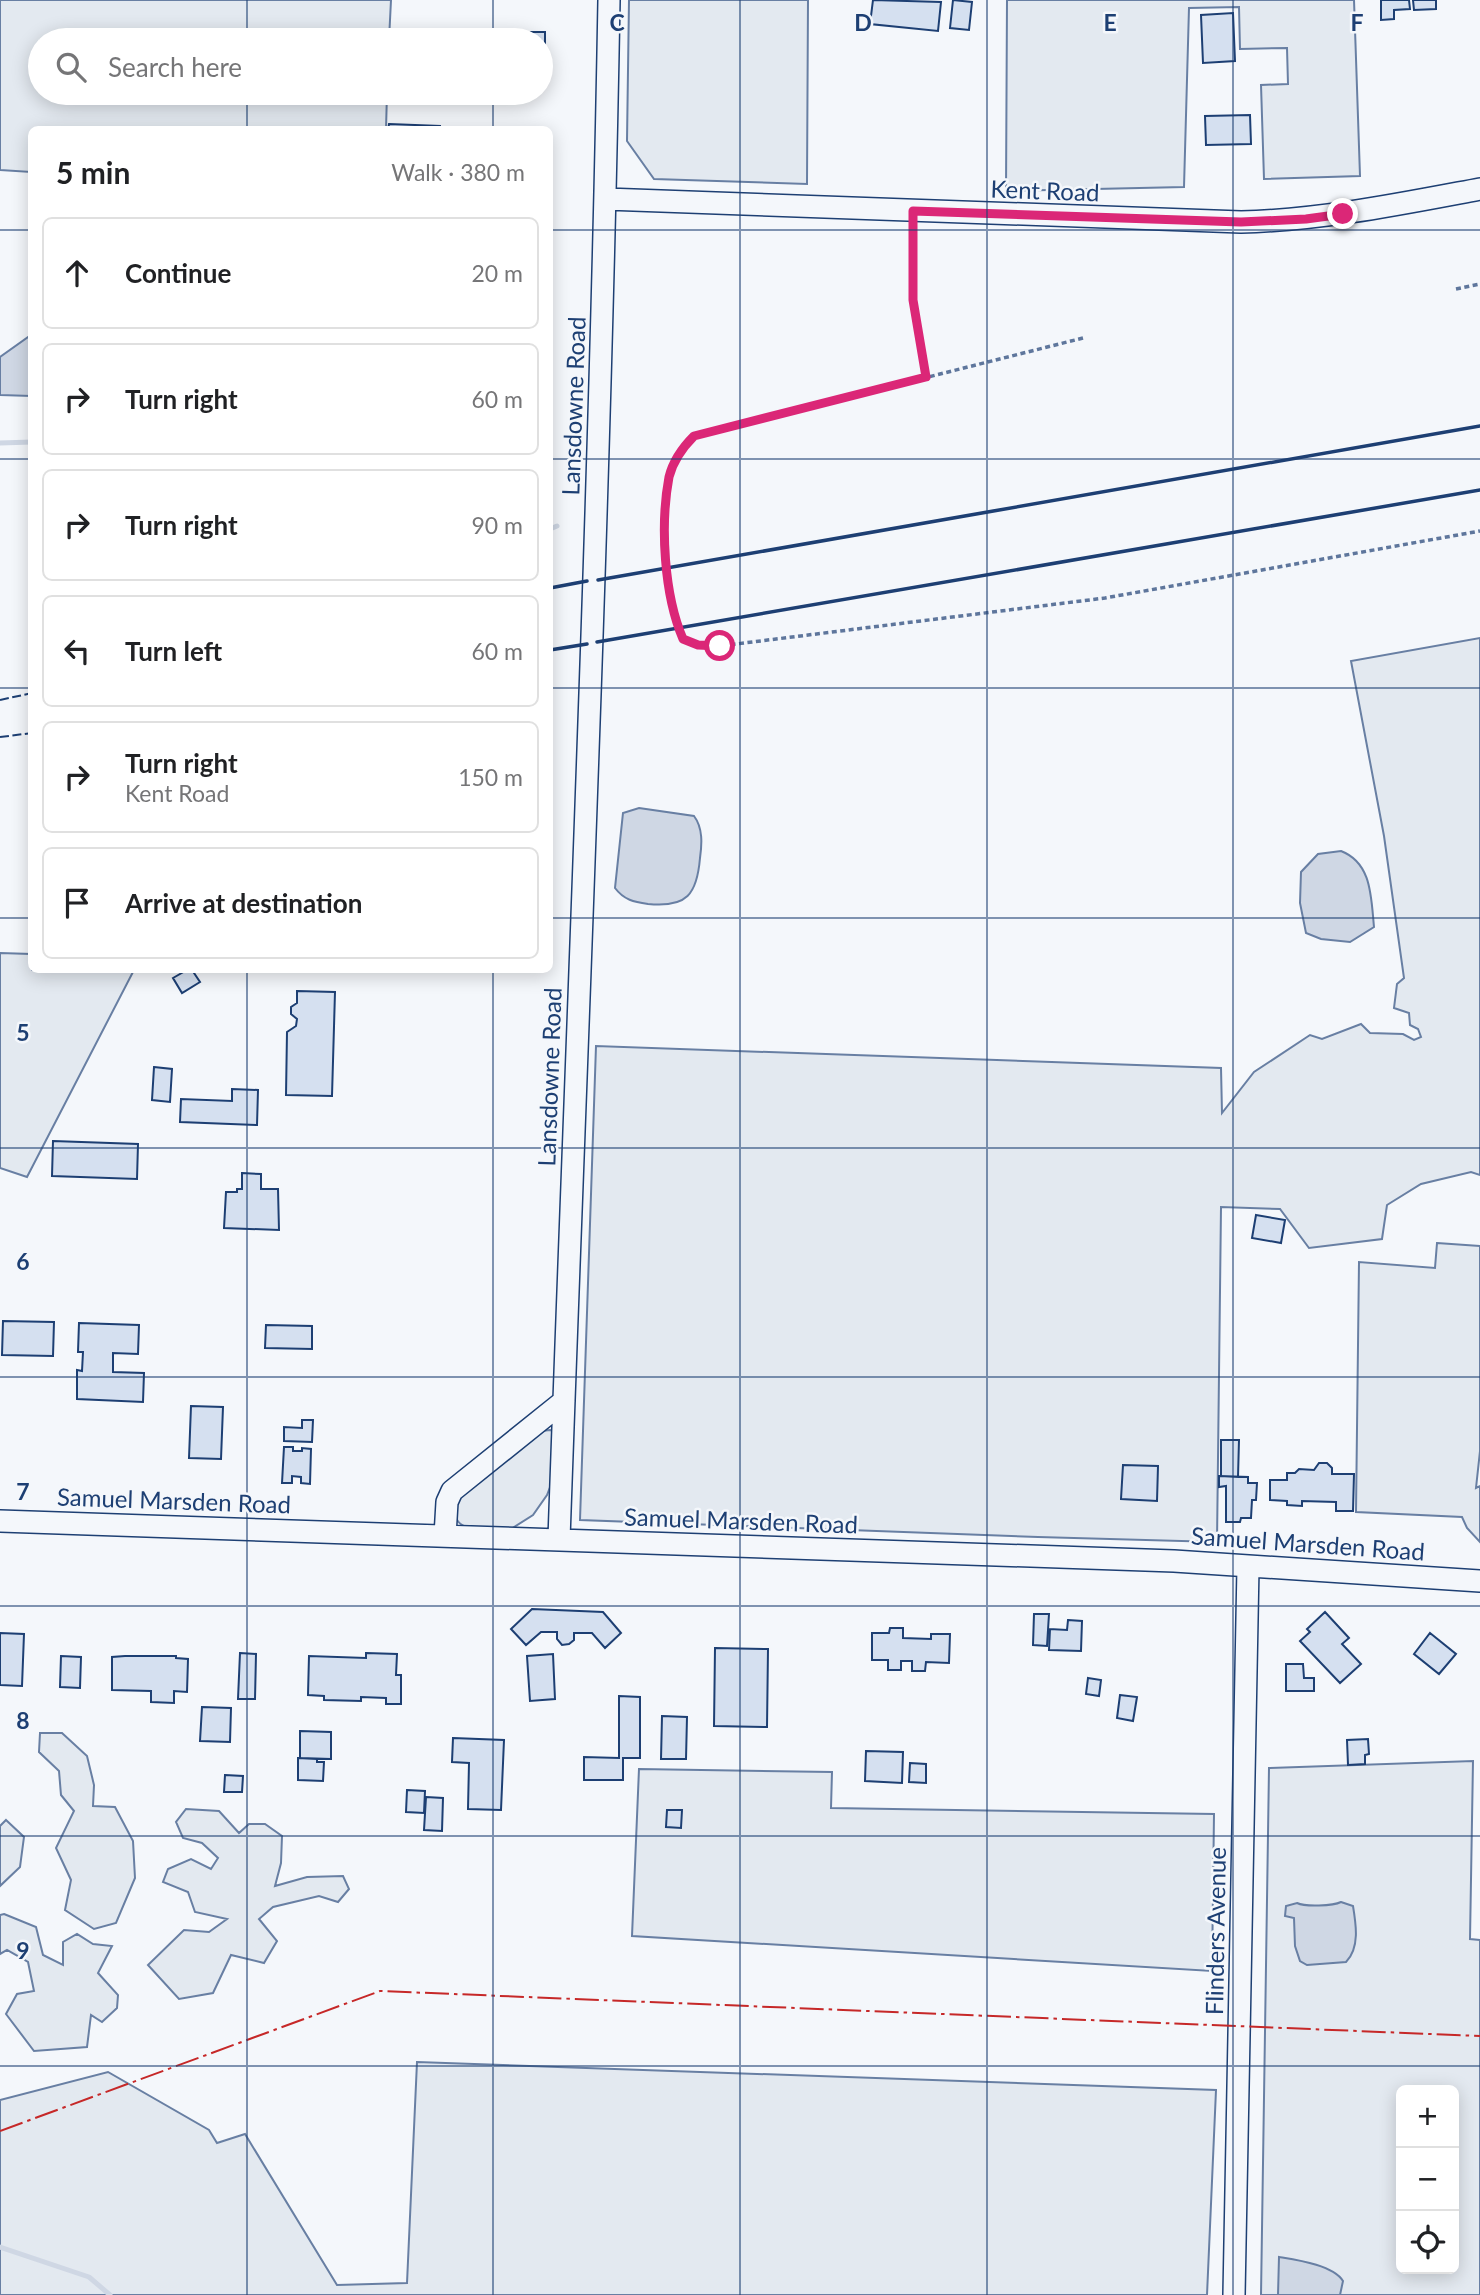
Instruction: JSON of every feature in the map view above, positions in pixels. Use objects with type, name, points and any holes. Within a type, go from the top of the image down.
[{"type":"street","name":"Lansdowne Road","points":[[559,1539],[595,561],[609,0]]},
{"type":"street","name":"Kent Road","points":[[606,199],[1172,221],[1262,222],[1343,214],[1480,189]]},
{"type":"street","points":[[445,1536],[447,1502],[452,1491],[564,1401]]},
{"type":"street","name":"Samuel Marsden Road","points":[[0,1521],[1174,1561],[1480,1581]]},
{"type":"street","name":"Flinders Avenue","points":[[1234,2295],[1248,1567]]},
{"type":"path","points":[[913,211],[913,300],[926,377]]},
{"type":"path","points":[[1456,289],[1480,284]]},
{"type":"path","points":[[1083,338],[694,436],[681,450],[670,476],[665,527],[667,572],[675,621],[683,639],[698,645],[720,646],[1105,598],[1480,531]]},
{"type":"shaded area","points":[[0,0],[391,0],[390,28],[28,28],[28,105],[387,105],[386,126],[28,126],[28,172],[0,170]]},
{"type":"shaded area","points":[[629,0],[808,0],[807,184],[654,179],[627,141]]},
{"type":"shaded area","points":[[1007,0],[1354,0],[1360,176],[1264,179],[1261,85],[1288,84],[1287,48],[1240,49],[1239,7],[1189,8],[1184,187],[1006,191]]},
{"type":"shaded area","points":[[28,337],[28,396],[0,395],[0,357]]},
{"type":"shaded area","points":[[1480,638],[1480,1175],[1471,1172],[1421,1184],[1387,1205],[1382,1239],[1309,1248],[1280,1209],[1221,1207],[1217,1542],[580,1520],[596,1046],[1221,1068],[1222,1113],[1254,1072],[1310,1035],[1322,1039],[1361,1024],[1370,1033],[1403,1034],[1414,1040],[1421,1037],[1418,1029],[1410,1025],[1409,1013],[1394,1008],[1397,984],[1404,978],[1384,836],[1351,661]]},
{"type":"shaded area","points":[[639,808],[694,816],[697,821],[701,842],[699,870],[693,889],[681,901],[661,905],[648,904],[626,898],[615,888],[623,813]]},
{"type":"shaded area","points":[[1341,851],[1351,856],[1364,872],[1372,904],[1374,927],[1350,942],[1321,939],[1306,933],[1300,903],[1301,872],[1318,854]]},
{"type":"shaded area","points":[[0,953],[28,954],[28,973],[132,973],[27,1177],[0,1168]]},
{"type":"shaded area","points":[[1437,1243],[1480,1246],[1480,1451],[1476,1488],[1480,1486],[1480,1542],[1467,1528],[1462,1517],[1356,1512],[1359,1262],[1435,1268]]},
{"type":"shaded area","points":[[542,1431],[553,1431],[552,1482],[547,1495],[533,1515],[511,1529],[466,1527],[459,1523],[454,1502]]},
{"type":"shaded area","points":[[40,1733],[62,1733],[87,1756],[94,1785],[93,1806],[115,1807],[133,1841],[135,1878],[116,1923],[94,1929],[65,1910],[71,1880],[56,1848],[74,1811],[61,1795],[59,1771],[39,1752]]},
{"type":"shaded area","points":[[1473,1761],[1470,1939],[1480,1940],[1480,2295],[1261,2295],[1269,1768]]},
{"type":"shaded area","points":[[639,1769],[832,1772],[831,1808],[1214,1814],[1212,1971],[632,1936]]},
{"type":"shaded area","points":[[186,1809],[219,1811],[239,1833],[249,1824],[265,1824],[282,1836],[281,1863],[275,1886],[307,1877],[343,1876],[349,1889],[338,1902],[319,1896],[273,1907],[259,1919],[277,1941],[264,1963],[231,1955],[213,1993],[179,1999],[148,1965],[184,1930],[209,1932],[227,1919],[195,1912],[188,1892],[163,1882],[168,1869],[191,1859],[211,1869],[218,1858],[202,1843],[183,1838],[176,1822]]},
{"type":"shaded area","points":[[6,1820],[24,1837],[20,1867],[0,1886],[0,1826]]},
{"type":"shaded area","points":[[1341,1902],[1353,1906],[1355,1920],[1355,1943],[1346,1962],[1307,1965],[1300,1961],[1295,1946],[1294,1918],[1285,1916],[1286,1906],[1297,1903],[1319,1906]]},
{"type":"shaded area","points":[[4,1914],[36,1927],[43,1955],[63,1965],[63,1942],[77,1934],[93,1944],[112,1946],[98,1973],[118,1995],[117,2008],[102,2022],[91,2015],[87,2047],[34,2051],[6,2014],[17,1994],[34,1991],[28,1962],[7,1950],[0,1954],[0,1915]]},
{"type":"shaded area","points":[[417,2062],[1216,2090],[1207,2295],[0,2295],[0,2100],[108,2072],[209,2130],[217,2143],[245,2134],[337,2285],[407,2283]]},
{"type":"shaded area","points":[[1279,2257],[1314,2264],[1338,2275],[1343,2281],[1340,2295],[1278,2295]]},
{"type":"building","points":[[873,0],[941,2],[938,31],[870,24]]},
{"type":"building","points":[[953,0],[972,2],[969,30],[950,28]]},
{"type":"building","points":[[1381,0],[1409,0],[1410,9],[1394,10],[1394,19],[1381,20]]},
{"type":"building","points":[[1413,0],[1436,0],[1436,9],[1414,10]]},
{"type":"building","points":[[1233,13],[1235,61],[1203,63],[1201,15]]},
{"type":"building","points":[[1250,115],[1251,144],[1206,145],[1205,116]]},
{"type":"building","points":[[389,124],[440,126],[389,126]]},
{"type":"building","points":[[182,973],[194,973],[200,982],[182,993],[173,978]]},
{"type":"building","points":[[297,991],[335,992],[332,1096],[286,1095],[287,1032],[296,1026],[297,1019],[291,1014],[291,1007],[297,1003]]},
{"type":"building","points":[[154,1067],[172,1069],[170,1102],[152,1100]]},
{"type":"building","points":[[232,1089],[258,1090],[257,1125],[180,1122],[181,1099],[232,1101]]},
{"type":"building","points":[[53,1141],[138,1144],[137,1179],[52,1176]]},
{"type":"building","points":[[242,1173],[261,1174],[261,1189],[278,1189],[279,1230],[224,1228],[226,1192],[242,1189]]},
{"type":"building","points":[[1256,1215],[1285,1220],[1281,1243],[1252,1238]]},
{"type":"building","points":[[3,1321],[54,1322],[53,1356],[2,1355]]},
{"type":"building","points":[[79,1323],[139,1325],[138,1354],[113,1353],[113,1372],[144,1373],[143,1402],[77,1399],[77,1370],[82,1371],[83,1352],[78,1352]]},
{"type":"building","points":[[266,1325],[312,1326],[312,1349],[265,1348]]},
{"type":"building","points":[[191,1406],[223,1407],[221,1459],[189,1458]]},
{"type":"building","points":[[302,1420],[313,1420],[312,1442],[284,1441],[284,1427],[302,1428]]},
{"type":"building","points":[[1221,1440],[1239,1440],[1238,1477],[1221,1476]]},
{"type":"building","points":[[284,1447],[293,1447],[293,1451],[311,1449],[310,1484],[301,1483],[301,1477],[292,1476],[292,1483],[282,1483]]},
{"type":"building","points":[[1319,1463],[1327,1463],[1332,1468],[1332,1474],[1354,1474],[1353,1511],[1336,1511],[1336,1502],[1302,1501],[1302,1506],[1287,1505],[1287,1501],[1270,1500],[1270,1480],[1287,1480],[1287,1473],[1295,1473],[1299,1469],[1314,1470]]},
{"type":"building","points":[[1123,1465],[1158,1466],[1157,1501],[1121,1499]]},
{"type":"building","points":[[1219,1476],[1248,1477],[1248,1483],[1257,1483],[1251,1518],[1241,1518],[1240,1522],[1226,1522],[1226,1486],[1219,1487]]},
{"type":"building","points":[[532,1609],[603,1612],[621,1633],[605,1648],[592,1633],[574,1633],[574,1640],[562,1645],[557,1639],[557,1632],[541,1632],[526,1645],[511,1629]]},
{"type":"building","points":[[1325,1612],[1349,1638],[1342,1644],[1361,1664],[1340,1683],[1300,1641],[1310,1632],[1307,1629]]},
{"type":"building","points":[[1034,1614],[1049,1614],[1047,1646],[1033,1645]]},
{"type":"building","points":[[1068,1620],[1082,1621],[1081,1651],[1049,1650],[1050,1629],[1067,1630]]},
{"type":"building","points":[[890,1628],[903,1628],[903,1638],[931,1639],[931,1634],[950,1634],[949,1663],[926,1662],[925,1671],[912,1671],[912,1661],[901,1661],[901,1670],[888,1670],[888,1660],[872,1660],[872,1633],[889,1633]]},
{"type":"building","points":[[0,1633],[24,1634],[22,1686],[0,1685]]},
{"type":"building","points":[[1430,1633],[1456,1654],[1439,1674],[1414,1654]]},
{"type":"building","points":[[715,1648],[768,1649],[767,1727],[714,1726]]},
{"type":"building","points":[[240,1653],[256,1654],[255,1699],[238,1699]]},
{"type":"building","points":[[366,1653],[397,1654],[396,1675],[401,1675],[401,1704],[386,1704],[386,1698],[361,1697],[361,1701],[324,1700],[324,1696],[308,1695],[309,1656],[366,1658]]},
{"type":"building","points":[[553,1654],[555,1699],[530,1701],[527,1656]]},
{"type":"building","points":[[61,1656],[81,1657],[80,1688],[60,1687]]},
{"type":"building","points":[[176,1656],[188,1659],[187,1692],[174,1691],[174,1703],[151,1702],[151,1691],[112,1690],[112,1657]]},
{"type":"building","points":[[1286,1664],[1303,1664],[1304,1678],[1314,1678],[1314,1691],[1286,1691]]},
{"type":"building","points":[[1088,1678],[1101,1680],[1099,1696],[1086,1694]]},
{"type":"building","points":[[1120,1695],[1137,1697],[1133,1721],[1117,1718]]},
{"type":"building","points":[[619,1696],[640,1697],[640,1758],[623,1758],[623,1780],[584,1780],[584,1757],[619,1758]]},
{"type":"building","points":[[202,1707],[231,1708],[230,1742],[200,1741]]},
{"type":"building","points":[[662,1716],[687,1717],[686,1759],[661,1759]]},
{"type":"building","points":[[300,1731],[331,1732],[331,1759],[300,1758]]},
{"type":"building","points":[[453,1738],[504,1740],[501,1810],[468,1809],[469,1763],[452,1762]]},
{"type":"building","points":[[1368,1739],[1369,1754],[1365,1755],[1365,1764],[1348,1765],[1347,1740]]},
{"type":"building","points":[[866,1751],[903,1752],[902,1783],[865,1781]]},
{"type":"building","points":[[298,1758],[324,1762],[323,1781],[298,1780]]},
{"type":"building","points":[[910,1763],[926,1764],[926,1783],[909,1782]]},
{"type":"building","points":[[225,1775],[243,1776],[242,1792],[224,1792]]},
{"type":"building","points":[[407,1790],[425,1791],[424,1813],[406,1812]]},
{"type":"building","points":[[426,1797],[443,1798],[442,1831],[424,1830]]},
{"type":"building","points":[[667,1810],[682,1810],[681,1828],[666,1827]]},
{"type":"waterway","points":[[0,443],[28,442]]},
{"type":"waterway","points":[[553,528],[557,526]]},
{"type":"waterway","points":[[0,2247],[89,2277],[110,2295]]},
{"type":"fence","points":[[0,700],[28,694]]},
{"type":"fence","points":[[0,737],[28,734]]},
{"type":"wall","points":[[598,580],[1480,426]]},
{"type":"wall","points":[[597,642],[1480,490]]},
{"type":"wall","points":[[553,587],[587,581]]},
{"type":"wall","points":[[553,650],[587,644]]},
{"type":"power","points":[[0,2131],[380,1991],[1480,2036]]},
{"type":"route","points":[[720,646],[698,645],[683,639],[675,621],[667,572],[665,527],[670,476],[681,450],[694,436],[926,377],[913,300],[913,211],[1241,222],[1343,214]]}]
